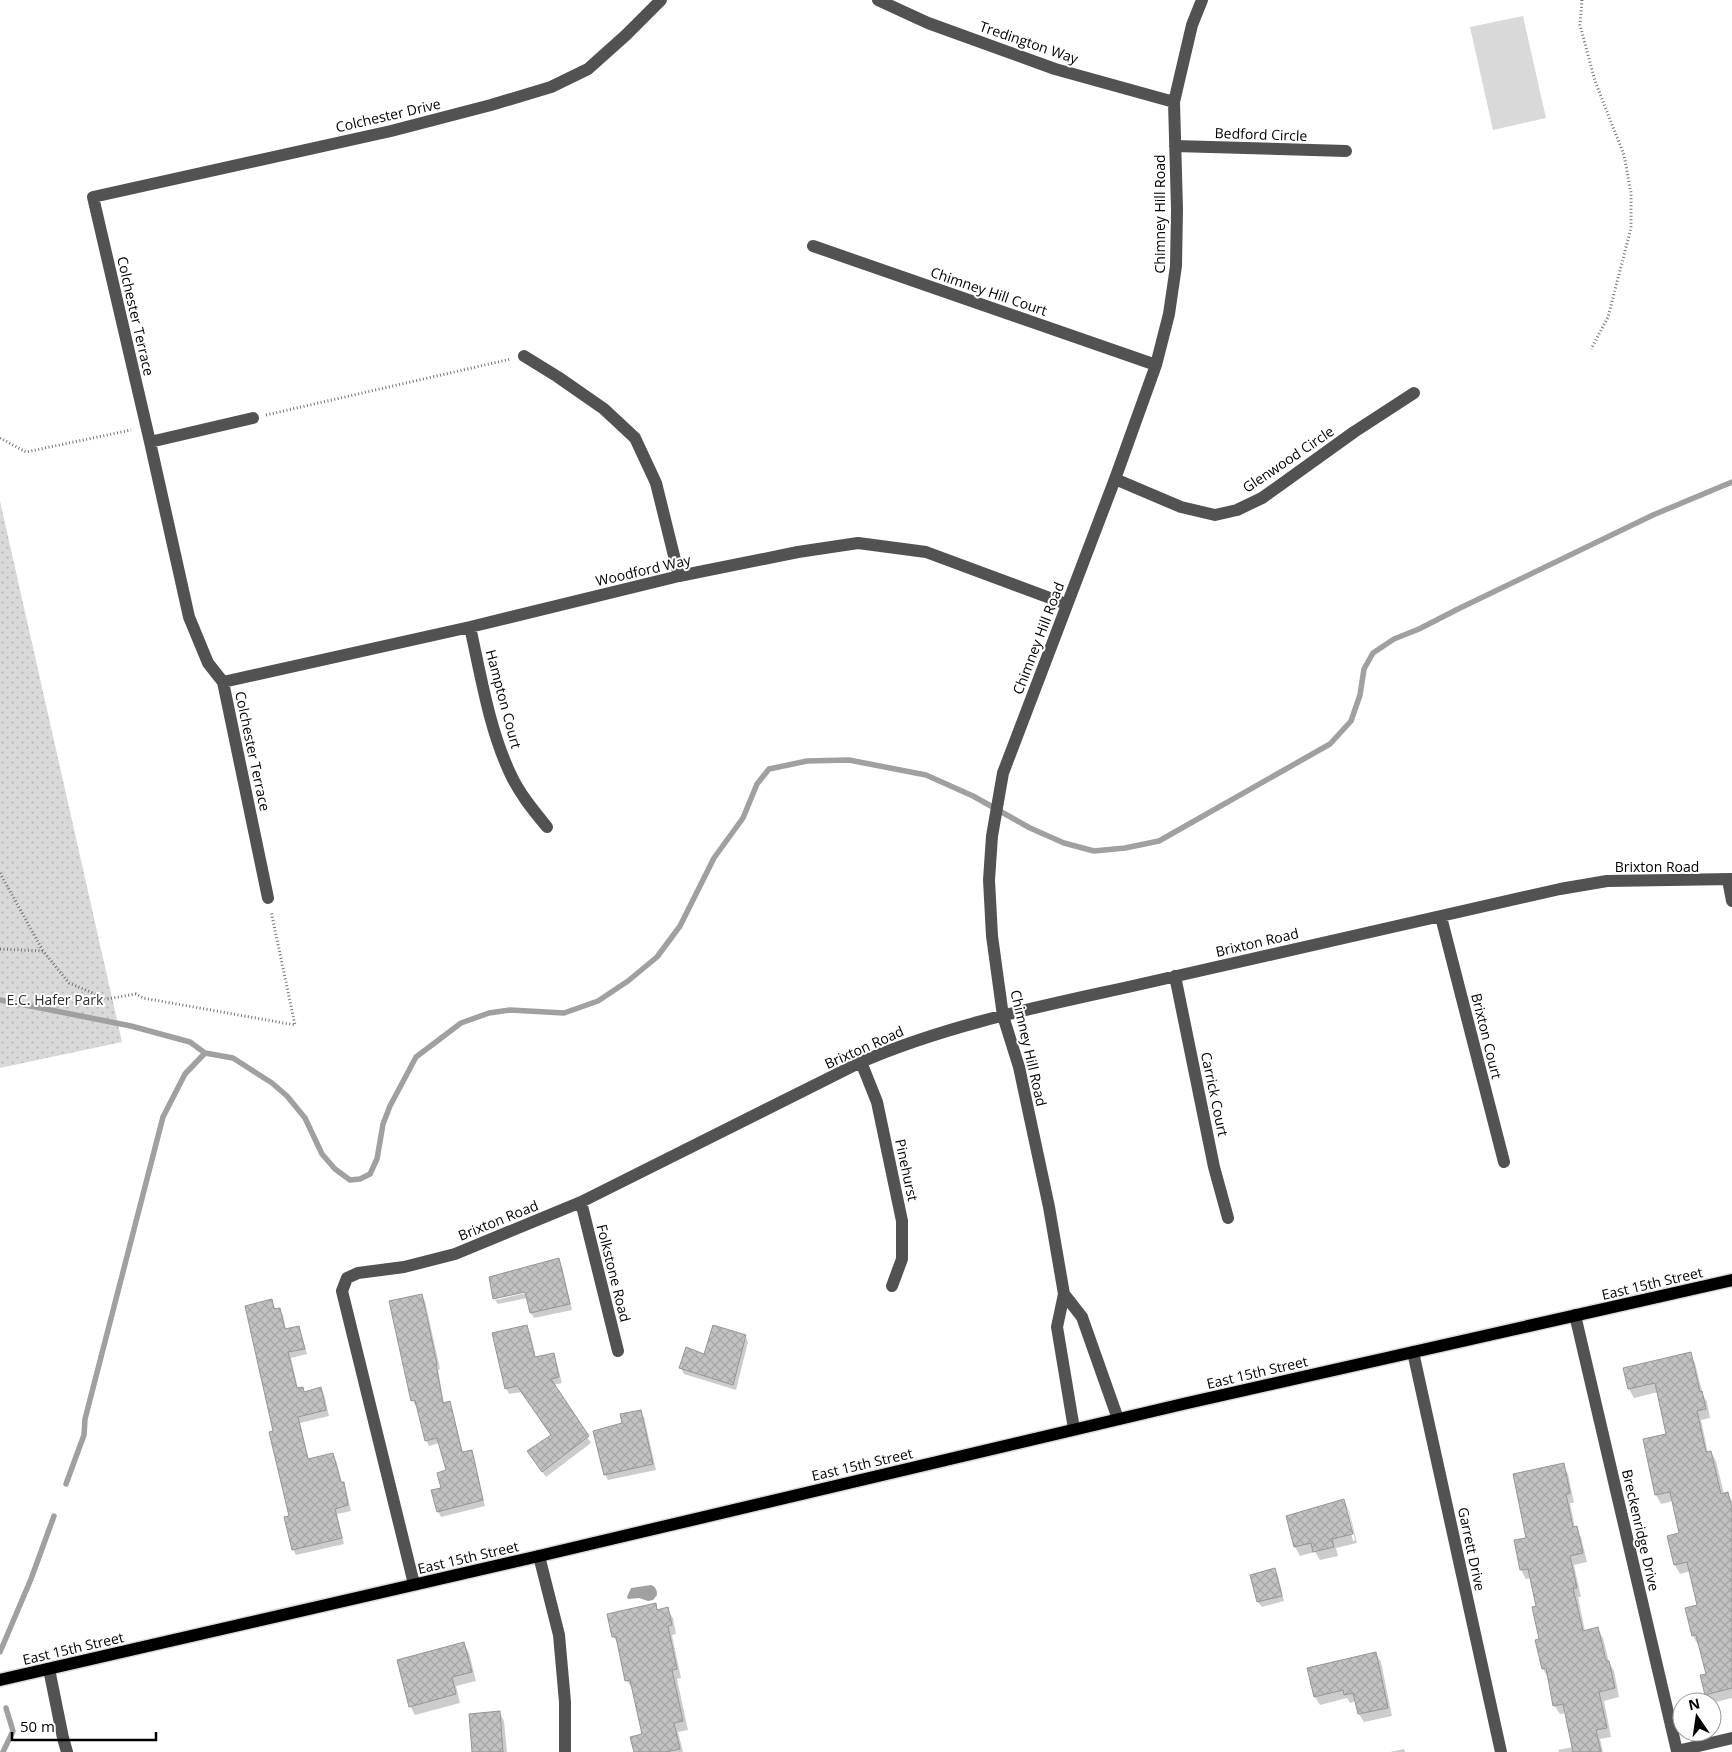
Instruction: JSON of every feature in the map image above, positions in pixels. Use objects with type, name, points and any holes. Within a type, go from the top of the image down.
[{"type":"main road","name":"East 15th Street","points":[[0,1680],[539,1556],[1118,1419],[1732,1280]]},
{"type":"street","name":"Colchester Drive","points":[[94,197],[391,131],[551,87],[588,69],[626,35],[660,0]]},
{"type":"street","name":"Tredington Way","points":[[878,0],[928,23],[1055,69],[1174,102]]},
{"type":"street","name":"Chimney Hill Road","points":[[1064,1294],[1049,1207],[1019,1067],[1004,1016],[992,936],[989,880],[992,836],[1003,773],[1115,479],[1156,364],[1169,314],[1176,266],[1177,209],[1174,102],[1192,25],[1202,0]]},
{"type":"street","name":"Bedford Circle","points":[[1175,146],[1346,151]]},
{"type":"street","name":"Colchester Terrace","points":[[94,197],[147,426],[188,617],[208,663],[223,682],[268,898]]},
{"type":"street","name":"Chimney Hill Court","points":[[813,246],[1156,364]]},
{"type":"street","points":[[524,356],[604,409],[635,438],[656,483],[679,576]]},
{"type":"street","name":"Glenwood Circle","points":[[1115,479],[1182,507],[1215,515],[1237,510],[1262,498],[1354,432],[1414,393]]},
{"type":"street","points":[[150,442],[253,418]]},
{"type":"street","name":"Woodford Way","points":[[223,682],[470,627],[679,576],[798,552],[858,543],[926,552],[1066,604]]},
{"type":"street","name":"Hampton Court","points":[[470,627],[493,727],[510,774],[528,803],[547,827]]},
{"type":"street","points":[[1730,880],[1732,902]]},
{"type":"street","name":"Brixton Road","points":[[414,1584],[342,1291],[348,1278],[358,1273],[404,1267],[455,1254],[581,1202],[861,1062],[945,1030],[1560,889],[1607,881],[1730,880]]},
{"type":"street","name":"Brixton Court","points":[[1441,917],[1504,1162]]},
{"type":"street","name":"Carrick Court","points":[[1175,976],[1214,1167],[1228,1218]]},
{"type":"street","name":"Pinehurst","points":[[861,1062],[877,1102],[902,1221],[902,1259],[892,1286]]},
{"type":"street","name":"Folkstone Road","points":[[581,1202],[618,1351]]},
{"type":"street","points":[[1064,1294],[1082,1317],[1118,1419]]},
{"type":"street","points":[[1064,1294],[1057,1327],[1074,1430]]},
{"type":"street","name":"Breckenridge Drive","points":[[1575,1315],[1677,1750],[1732,1738]]},
{"type":"street","name":"Garrett Drive","points":[[1413,1352],[1501,1752]]},
{"type":"street","points":[[539,1556],[559,1635],[565,1702],[565,1752]]},
{"type":"street","points":[[49,1669],[67,1752]]},
{"type":"path","points":[[1582,0],[1580,26],[1595,81],[1624,155],[1631,192],[1631,228],[1622,264],[1608,317],[1591,349]]},
{"type":"path","points":[[253,418],[524,356]]},
{"type":"path","points":[[0,438],[26,452],[147,426]]},
{"type":"path","points":[[0,873],[43,951],[68,983],[107,999],[136,994],[143,998],[295,1025],[268,898]]},
{"type":"path","points":[[0,949],[43,951]]},
{"type":"green space","points":[[1523,16],[1546,118],[1493,130],[1470,27]]},
{"type":"green space","name":"E.C. Hafer Park","points":[[0,501],[122,1042],[0,1068]]},
{"type":"shaded area","points":[[651,1585],[657,1592],[653,1600],[628,1599],[631,1588]]},
{"type":"building","points":[[559,1258],[570,1304],[530,1313],[525,1292],[493,1299],[489,1277]]},
{"type":"building","points":[[422,1294],[443,1403],[450,1401],[462,1452],[472,1450],[483,1500],[437,1512],[431,1490],[441,1488],[437,1473],[446,1470],[437,1438],[425,1441],[415,1400],[411,1401],[389,1301]]},
{"type":"building","points":[[272,1299],[274,1309],[280,1308],[285,1329],[299,1326],[305,1349],[288,1352],[297,1388],[303,1387],[304,1392],[321,1387],[326,1410],[298,1417],[308,1459],[333,1453],[341,1482],[344,1482],[348,1505],[335,1509],[342,1538],[292,1550],[284,1517],[289,1516],[269,1432],[273,1431],[245,1306]]},
{"type":"building","points":[[527,1325],[535,1357],[554,1353],[559,1377],[551,1379],[589,1436],[542,1472],[527,1451],[551,1435],[517,1386],[505,1389],[492,1333]]},
{"type":"building","points":[[713,1325],[746,1335],[733,1385],[679,1368],[686,1347],[704,1354]]},
{"type":"building","points":[[1691,1352],[1706,1409],[1697,1411],[1706,1452],[1711,1451],[1721,1494],[1728,1492],[1732,1509],[1732,1688],[1717,1692],[1704,1692],[1700,1675],[1706,1674],[1696,1635],[1692,1636],[1685,1608],[1697,1605],[1687,1562],[1674,1565],[1667,1536],[1679,1533],[1670,1492],[1655,1495],[1643,1439],[1666,1434],[1655,1383],[1628,1389],[1623,1368]]},
{"type":"building","points":[[641,1410],[653,1464],[604,1475],[593,1431],[622,1423],[620,1414]]},
{"type":"building","points":[[1564,1463],[1570,1493],[1566,1494],[1573,1527],[1577,1526],[1583,1553],[1570,1556],[1577,1588],[1573,1588],[1583,1631],[1598,1627],[1615,1688],[1599,1692],[1607,1728],[1596,1730],[1601,1752],[1573,1752],[1563,1704],[1553,1706],[1546,1668],[1542,1669],[1535,1640],[1539,1639],[1532,1607],[1536,1606],[1528,1569],[1520,1570],[1514,1540],[1526,1538],[1513,1474]]},
{"type":"building","points":[[1344,1499],[1353,1534],[1332,1539],[1334,1547],[1313,1552],[1311,1543],[1294,1547],[1286,1516]]},
{"type":"building","points":[[1275,1568],[1282,1596],[1257,1602],[1250,1575]]},
{"type":"building","points":[[656,1603],[657,1610],[668,1607],[672,1625],[668,1626],[677,1669],[672,1670],[683,1721],[674,1723],[680,1749],[665,1752],[634,1752],[630,1737],[642,1734],[630,1680],[625,1681],[616,1637],[612,1637],[607,1614]]},
{"type":"building","points":[[464,1642],[472,1672],[452,1677],[456,1694],[409,1707],[397,1660]]},
{"type":"building","points":[[1376,1652],[1388,1708],[1358,1714],[1353,1693],[1344,1695],[1343,1690],[1314,1697],[1307,1668]]},
{"type":"building","points":[[500,1711],[503,1752],[472,1752],[469,1714]]},
{"type":"waterway","points":[[0,1000],[131,1026],[190,1042],[205,1053],[233,1058],[272,1083],[287,1096],[305,1118],[322,1154],[335,1169],[350,1180],[360,1179],[370,1174],[377,1159],[383,1124],[390,1106],[416,1057],[461,1023],[489,1013],[510,1010],[564,1013],[598,1001],[628,981],[657,957],[680,926],[714,858],[743,818],[757,784],[769,769],[807,761],[849,760],[926,775],[973,796],[1030,828],[1064,843],[1094,851],[1125,848],[1159,841],[1330,744],[1351,721],[1360,695],[1364,669],[1373,653],[1394,639],[1419,629],[1653,515],[1732,482]]},
{"type":"waterway","points":[[66,1484],[84,1435],[85,1419],[163,1117],[185,1074],[205,1053]]},
{"type":"waterway","points":[[0,1652],[31,1579],[54,1516]]},
{"type":"waterway","points":[[3,1752],[13,1731],[6,1708]]}]
